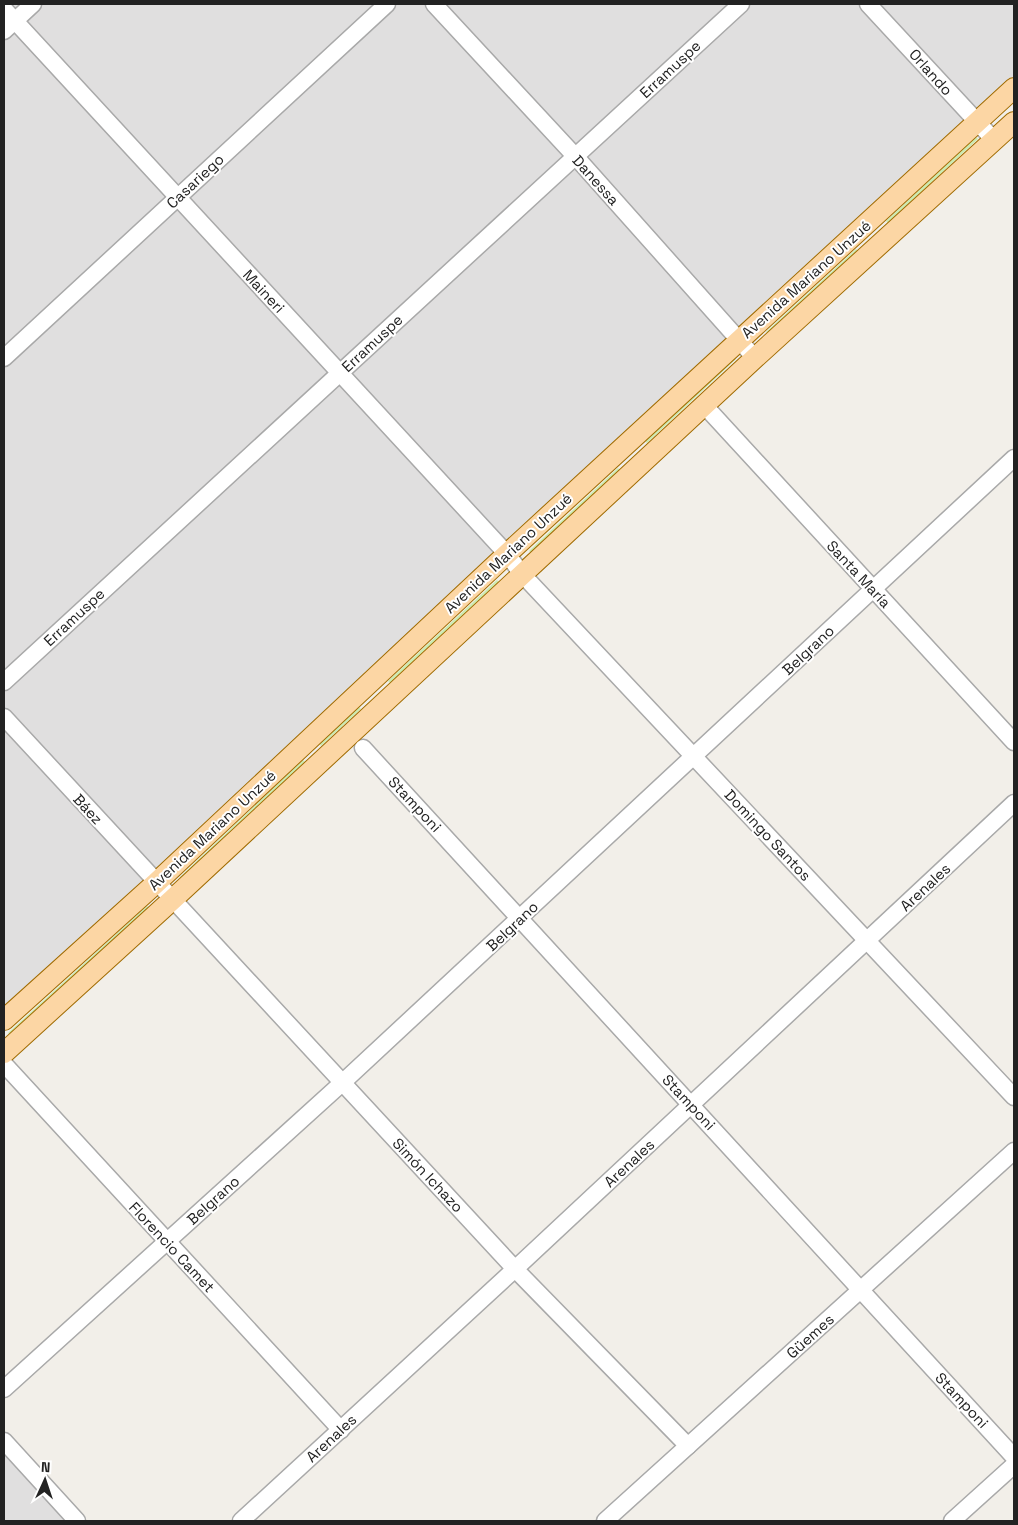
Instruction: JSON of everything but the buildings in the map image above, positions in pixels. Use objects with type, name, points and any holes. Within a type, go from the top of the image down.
[{"type":"main road","name":"Avenida Mariano Unzué","points":[[4,1020],[156,883],[507,554],[1014,88]]},
{"type":"main road","name":"Avenida Mariano Unzué","points":[[4,1053],[172,900],[704,405],[1014,122]]},
{"type":"main road","points":[[624,446],[642,463]]},
{"type":"main road","points":[[368,684],[384,702]]},
{"type":"main road","points":[[304,744],[320,762]]},
{"type":"street","points":[[7,20],[34,4]]},
{"type":"street","name":"Casariego","points":[[4,358],[387,4]]},
{"type":"street","name":"Danessa","points":[[434,4],[575,156],[755,358]]},
{"type":"street","name":"Erramuspe","points":[[4,682],[741,4]]},
{"type":"street","name":"Orlando","points":[[868,4],[994,140]]},
{"type":"street","name":"Maineri","points":[[7,20],[340,372],[507,554],[522,574]]},
{"type":"street","name":"Santa María","points":[[704,405],[1014,742]]},
{"type":"street","name":"Belgrano","points":[[4,1388],[342,1083],[1014,458]]},
{"type":"street","name":"Domingo Santos","points":[[522,574],[1014,1097]]},
{"type":"street","name":"Báez","points":[[4,717],[172,900]]},
{"type":"street","name":"Stamponi","points":[[363,748],[1014,1457]]},
{"type":"street","name":"Arenales","points":[[241,1521],[515,1269],[1014,803]]},
{"type":"street","name":"Simón Ichazo","points":[[172,900],[515,1269],[688,1446]]},
{"type":"street","name":"Florencio Camet","points":[[4,1064],[340,1430]]},
{"type":"street","name":"Güemes","points":[[605,1521],[1014,1151]]},
{"type":"street","points":[[4,1441],[77,1521]]},
{"type":"street","points":[[952,1521],[1014,1465]]},
{"type":"shaded area","points":[[4,4],[1014,4],[1014,89],[4,1020]]},
{"type":"shaded area","points":[[4,1441],[77,1521],[4,1521]]},
{"type":"green space","points":[[976,137],[978,139],[888,223],[886,221]]},
{"type":"green space","points":[[856,249],[858,251],[768,334],[766,332]]},
{"type":"green space","points":[[734,357],[736,359],[647,443],[644,440]]},
{"type":"green space","points":[[618,468],[620,470],[531,553],[529,551]]},
{"type":"green space","points":[[497,580],[499,582],[390,683],[388,681]]},
{"type":"green space","points":[[359,707],[361,709],[321,746],[319,743]]},
{"type":"green space","points":[[303,760],[305,762],[182,879],[180,877]]},
{"type":"green space","points":[[147,906],[149,908],[10,1035],[8,1033]]}]
